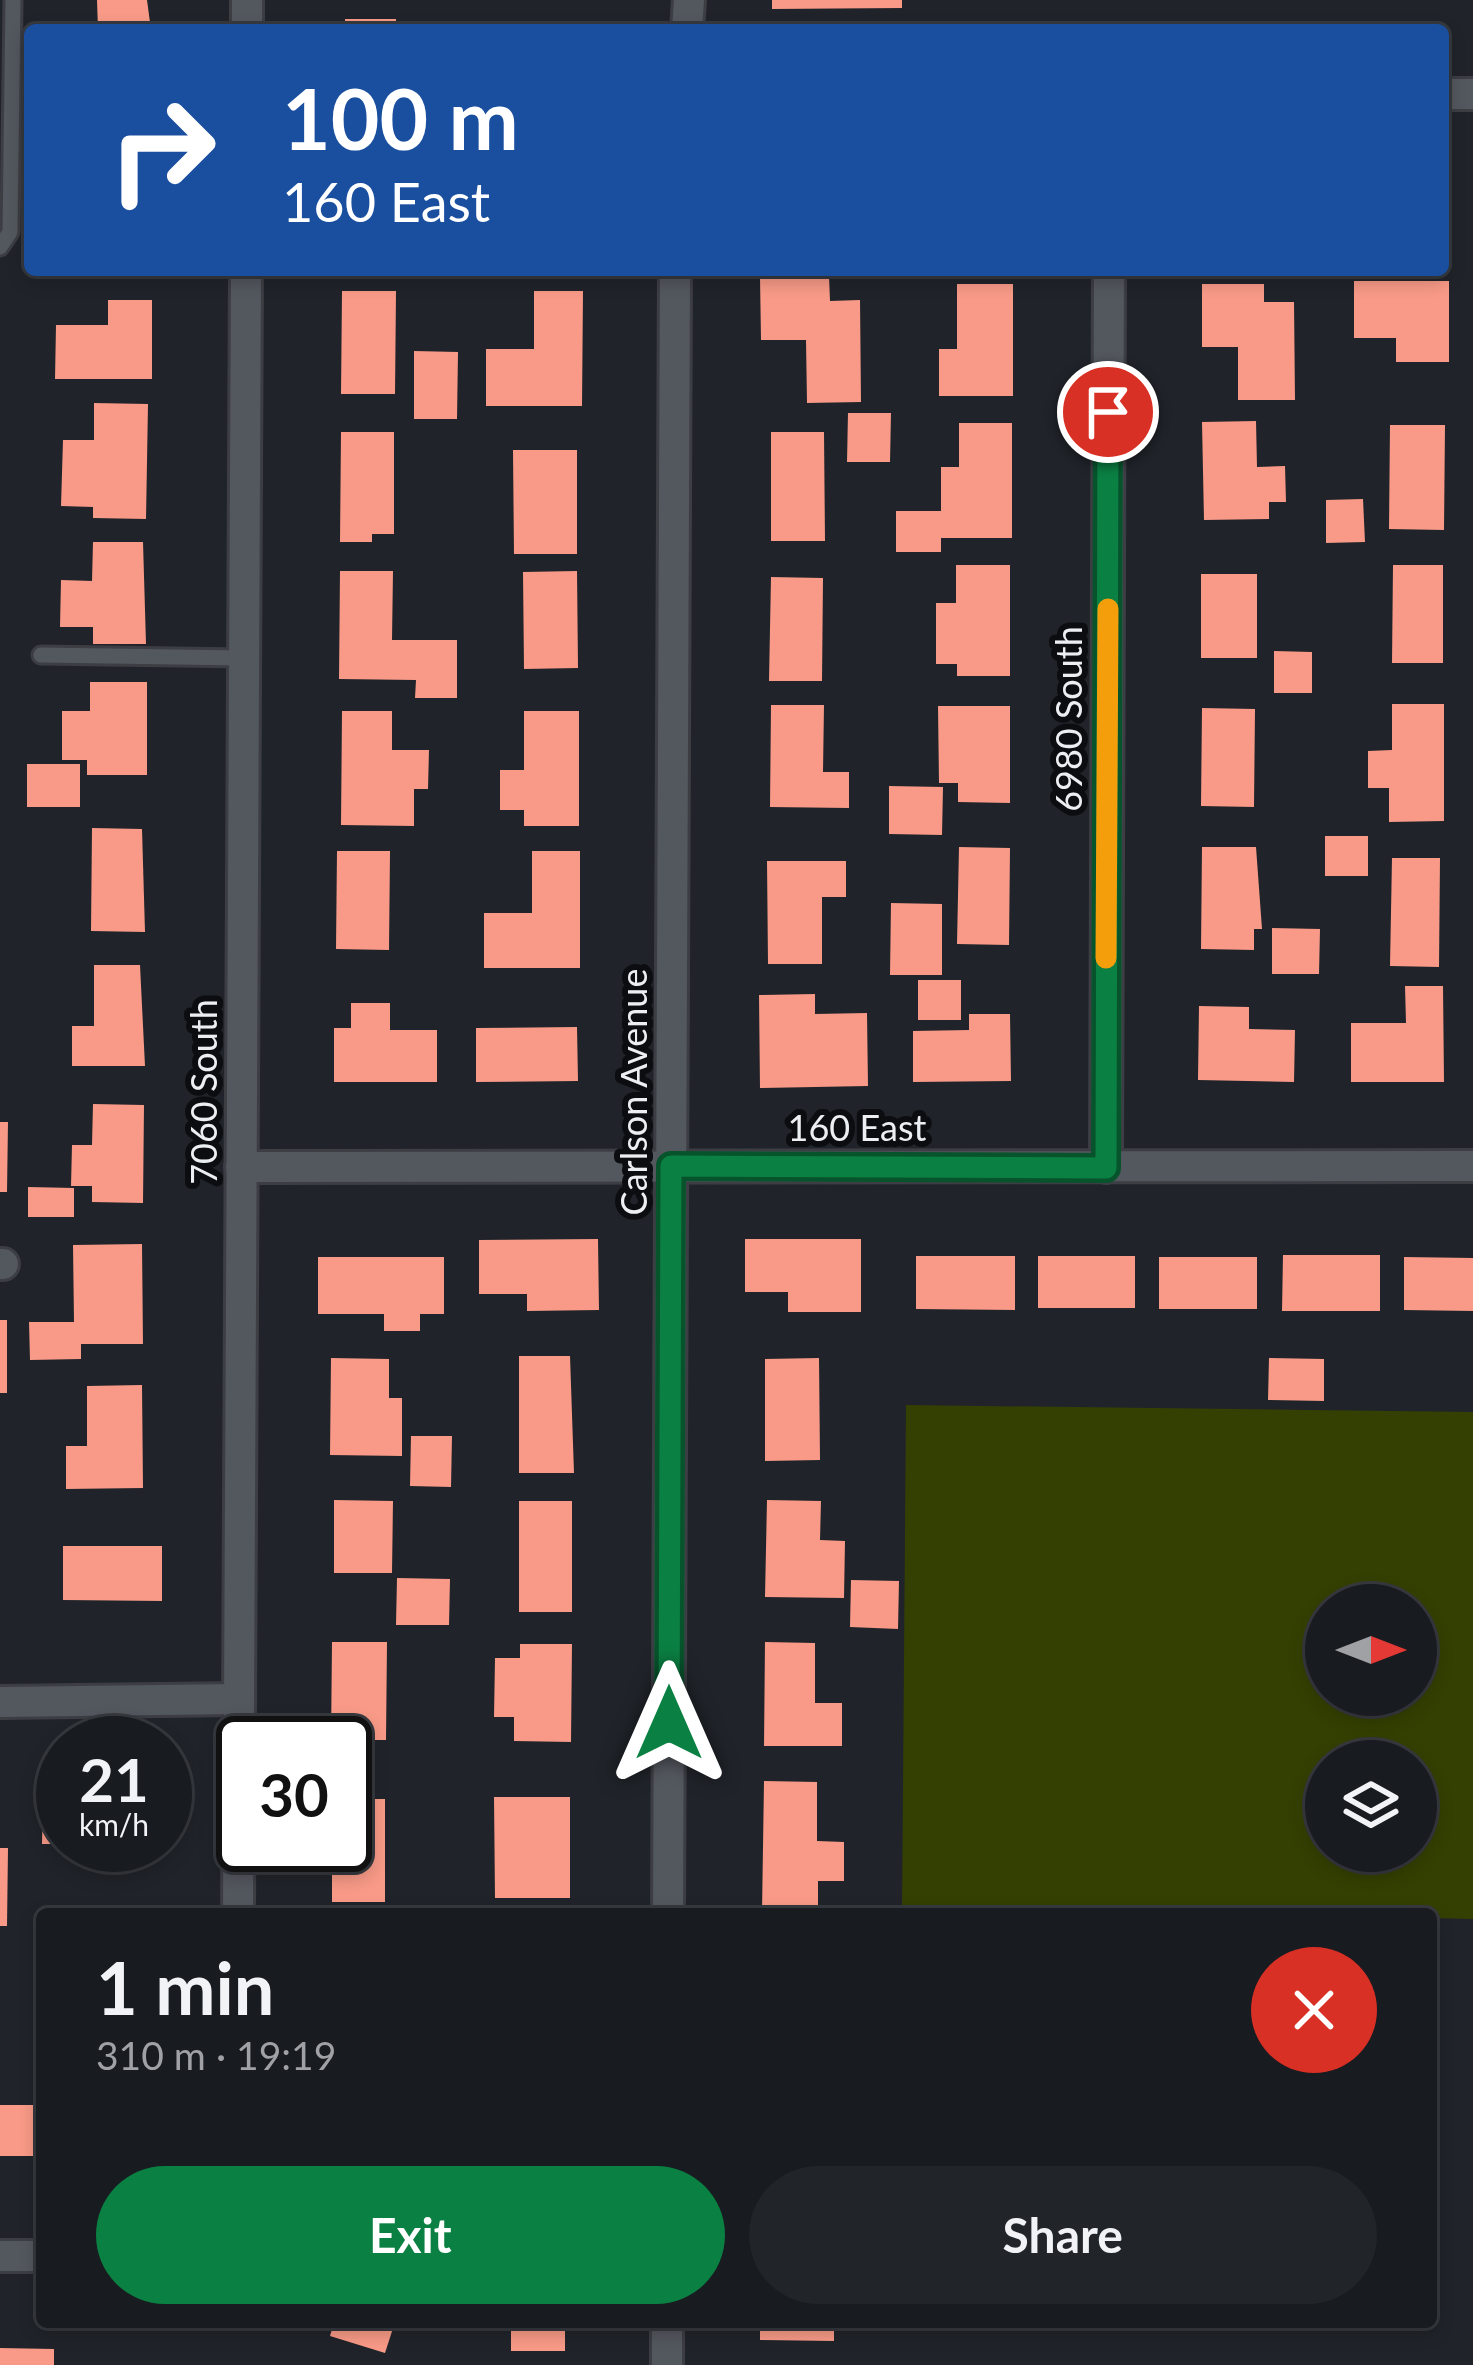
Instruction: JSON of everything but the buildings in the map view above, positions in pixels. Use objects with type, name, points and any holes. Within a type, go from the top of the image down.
[{"type":"street","name":"7060 South","points":[[238,1908],[246,276]]},
{"type":"street","name":"Carlson Avenue","points":[[668,1908],[675,276]]},
{"type":"street","name":"6980 South","points":[[1106,1168],[1108,276]]},
{"type":"street","name":"160 East","points":[[242,1168],[1473,1166]]},
{"type":"street","points":[[0,1702],[239,1699]]},
{"type":"street","points":[[0,2256],[36,2256]]},
{"type":"street","points":[[667,2328],[667,2365]]},
{"type":"lane","points":[[0,247],[10,232],[13,0]]},
{"type":"lane","points":[[41,655],[244,658]]},
{"type":"green space","points":[[906,1405],[1473,1412],[1473,1919],[1437,1918],[1437,1908],[902,1908]]},
{"type":"slow traffic","points":[[1106,958],[1108,609]]},
{"type":"route","points":[[669,1723],[671,1166],[1106,1168],[1108,412]]}]
